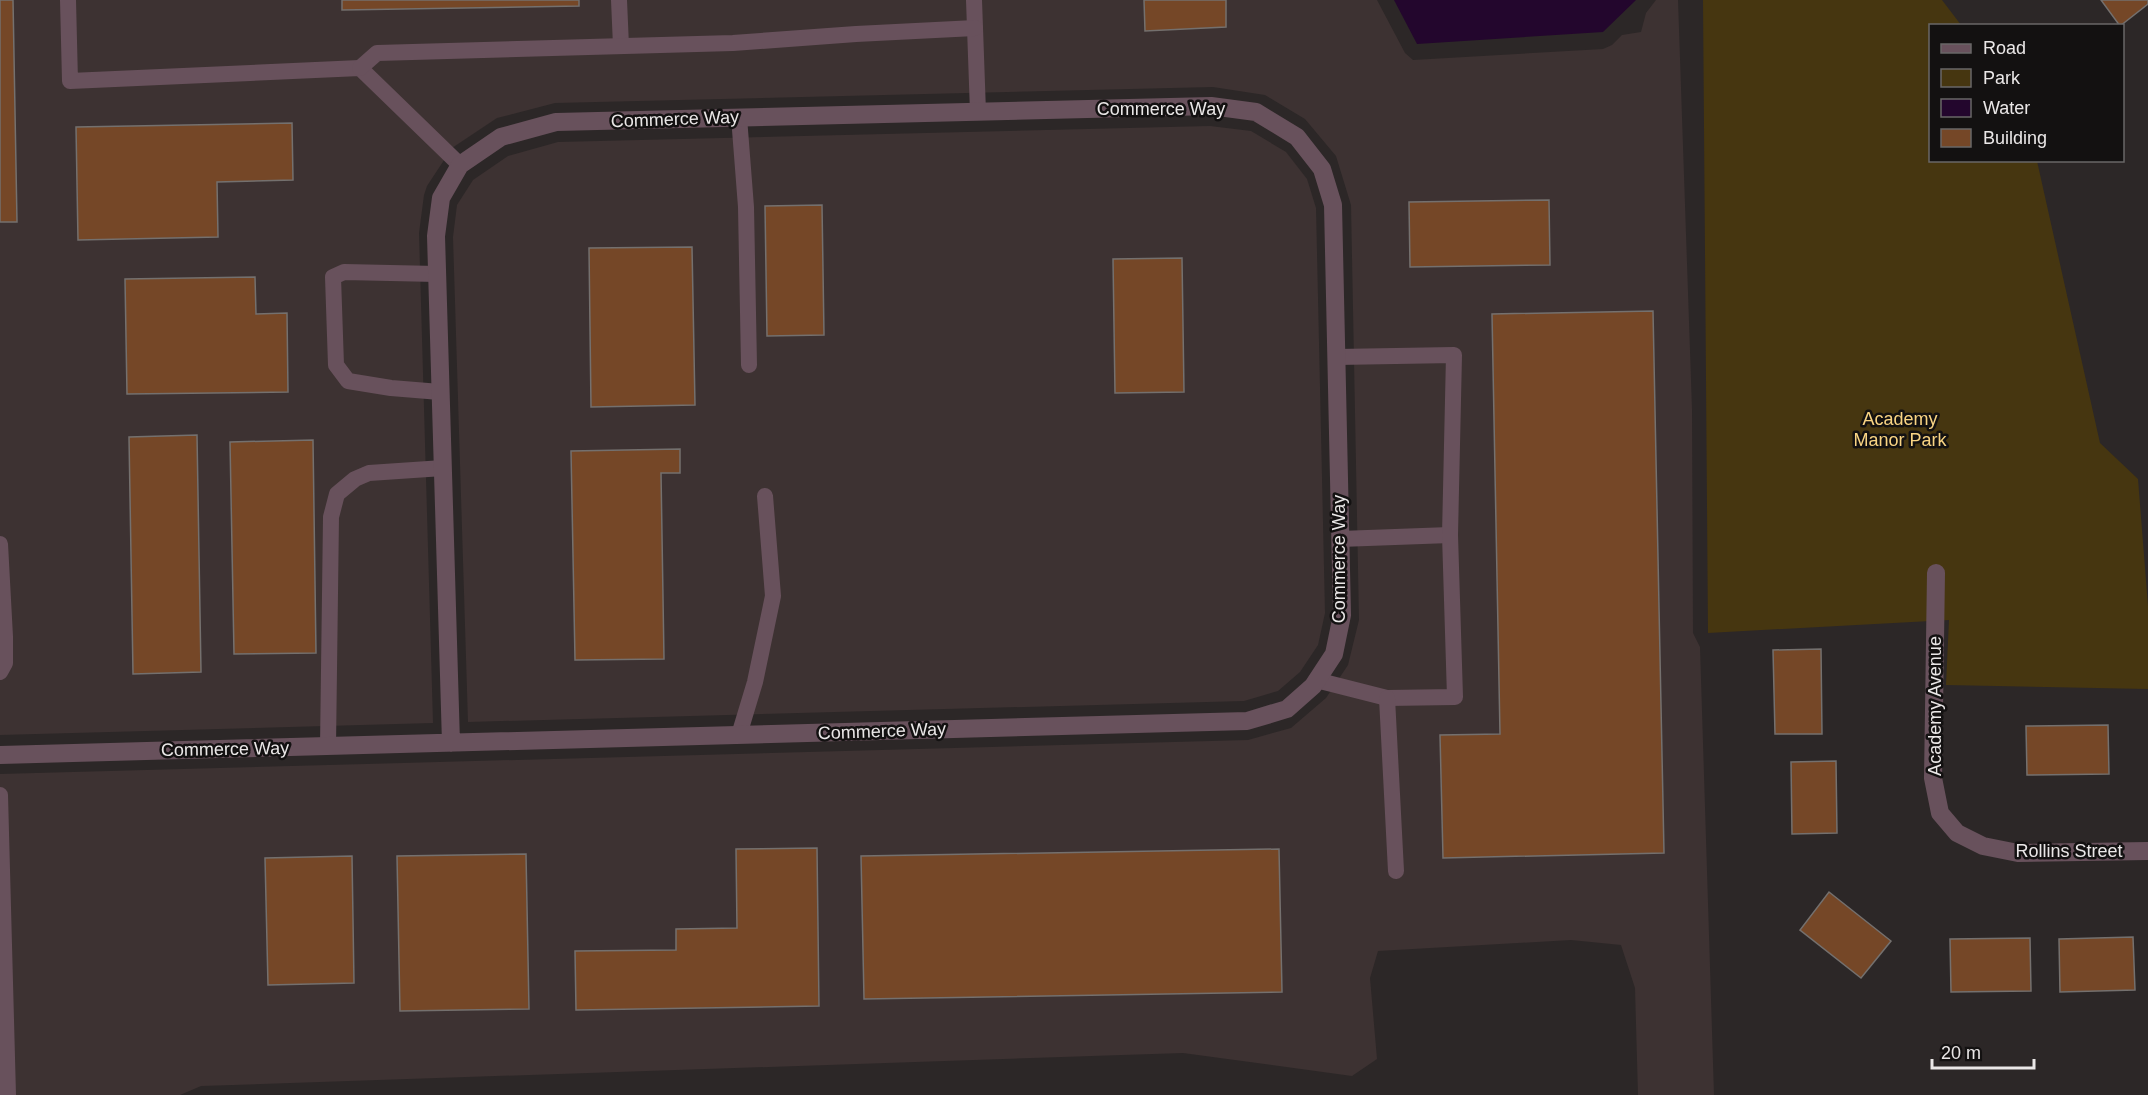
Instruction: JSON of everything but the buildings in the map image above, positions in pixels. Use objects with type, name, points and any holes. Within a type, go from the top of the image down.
[{"type":"street","name":"Commerce Way","points":[[0,755],[451,743],[1247,721],[1287,709],[1312,686],[1334,654],[1342,615],[1333,205],[1322,169],[1297,137],[1256,112],[1211,106],[556,122],[501,137],[460,165],[441,198],[436,236],[451,743]]},
{"type":"street","name":"Academy Avenue","points":[[1935,573],[1933,778],[1940,813],[1957,833]]},
{"type":"street","name":"Rollins Street","points":[[1957,833],[1983,846],[2018,854],[2148,851]]},
{"type":"lane","points":[[68,0],[70,81],[360,68],[377,53],[733,43],[975,28]]},
{"type":"lane","points":[[619,0],[621,46]]},
{"type":"lane","points":[[974,0],[978,112]]},
{"type":"lane","points":[[360,68],[460,165]]},
{"type":"lane","points":[[739,117],[746,207],[749,365]]},
{"type":"lane","points":[[437,274],[344,272],[333,277],[336,365],[348,381],[391,388],[440,392]]},
{"type":"lane","points":[[1316,680],[1387,698],[1455,697],[1450,535],[1454,355],[1336,357]]},
{"type":"lane","points":[[328,746],[331,518],[336,494],[355,479],[369,473],[443,468]]},
{"type":"lane","points":[[738,735],[755,682],[773,596],[765,496]]},
{"type":"lane","points":[[1340,539],[1450,535]]},
{"type":"lane","points":[[0,544],[5,663],[0,672]]},
{"type":"lane","points":[[1387,698],[1396,870]]},
{"type":"lane","points":[[0,795],[8,1095]]},
{"type":"shaded area","points":[[0,0],[1377,0],[1405,53],[1413,60],[1603,49],[1612,45],[1622,35],[1641,32],[1646,13],[1656,0],[1678,0],[1692,409],[1693,633],[1700,647],[1714,1095],[1638,1095],[1635,988],[1621,945],[1571,940],[1378,951],[1370,978],[1377,1059],[1352,1076],[1183,1053],[201,1086],[180,1095],[0,1095],[0,774],[1248,740],[1291,728],[1326,698],[1348,665],[1359,620],[1351,205],[1336,156],[1305,119],[1265,95],[1213,87],[555,103],[497,118],[452,148],[427,186],[424,195],[419,233],[433,723],[0,735]]},
{"type":"shaded area","points":[[1210,126],[1251,131],[1286,152],[1307,179],[1316,208],[1325,613],[1318,645],[1300,672],[1278,691],[1244,701],[468,722],[453,237],[457,205],[473,180],[508,156],[558,142]]},
{"type":"green space","name":"Academy Manor Park","points":[[1703,0],[1942,0],[1960,24],[1929,24],[1929,162],[2037,162],[2100,443],[2138,479],[2148,606],[2148,689],[1946,685],[1949,620],[1708,633]]},
{"type":"water","points":[[1394,0],[1636,0],[1603,32],[1417,44]]}]
